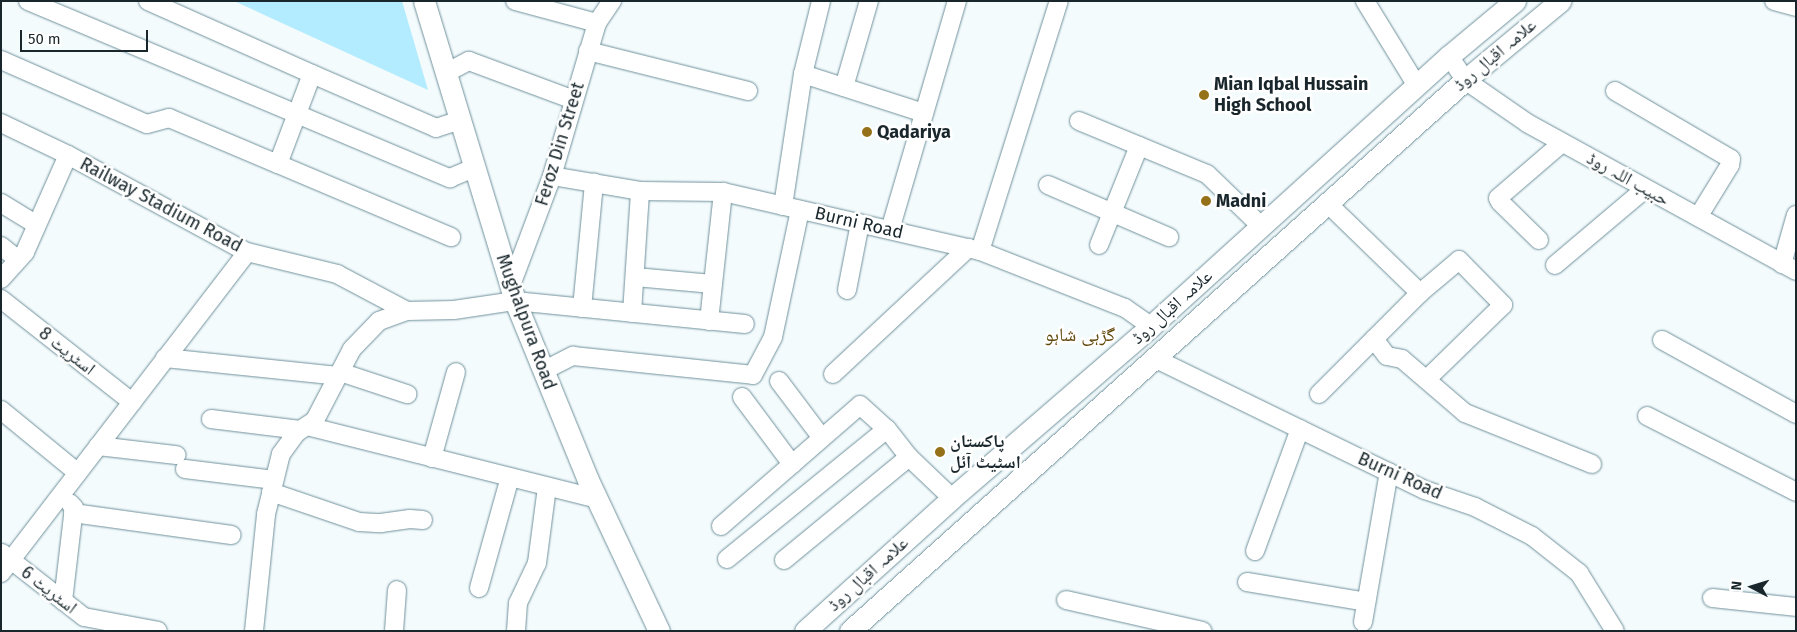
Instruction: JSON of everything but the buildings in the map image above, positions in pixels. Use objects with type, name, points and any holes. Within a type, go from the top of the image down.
[{"type":"main road","name":"Mughalpura Road","points":[[424,1],[512,294],[597,499],[659,631]]},
{"type":"main road","name":"علامہ اقبال روڈ","points":[[805,631],[952,498],[1262,227],[1449,56],[1515,1]]},
{"type":"main road","name":"علامہ اقبال روڈ","points":[[850,631],[1465,80],[1560,1]]},
{"type":"main road","points":[[972,481],[993,504]]},
{"type":"street","points":[[28,1],[450,178],[474,168]]},
{"type":"street","points":[[148,1],[436,128],[460,120]]},
{"type":"street","points":[[515,1],[597,24]]},
{"type":"street","name":"Feroz Din Street","points":[[512,294],[552,176],[597,24],[612,1]]},
{"type":"street","points":[[543,371],[573,356],[753,375],[774,337],[792,208],[803,74],[821,1]]},
{"type":"street","points":[[844,87],[869,1]]},
{"type":"street","points":[[890,230],[957,1]]},
{"type":"street","points":[[833,374],[974,249],[1059,1]]},
{"type":"street","points":[[1365,1],[1417,86]]},
{"type":"street","points":[[1774,1],[1796,8]]},
{"type":"street","points":[[588,51],[748,91]]},
{"type":"street","points":[[1449,56],[1465,80]]},
{"type":"street","points":[[1,60],[146,124],[169,118],[451,237]]},
{"type":"street","points":[[446,73],[470,61],[574,100]]},
{"type":"street","points":[[278,164],[312,74]]},
{"type":"street","points":[[803,74],[924,113]]},
{"type":"street","name":"حبیب اللہ روڈ","points":[[1465,80],[1527,123],[1789,268]]},
{"type":"street","points":[[1615,91],[1731,159],[1730,165],[1698,217]]},
{"type":"street","points":[[1079,121],[1207,174],[1262,227]]},
{"type":"street","name":"Railway Stadium Road","points":[[1,123],[68,154],[246,252],[336,274],[407,311]]},
{"type":"street","points":[[1538,240],[1498,198],[1562,143]]},
{"type":"street","points":[[1099,245],[1139,146]]},
{"type":"street","points":[[1,279],[25,252],[68,154]]},
{"type":"street","name":"Burni Road","points":[[552,176],[640,191],[723,192],[974,249],[1125,308],[1151,326]]},
{"type":"street","points":[[582,308],[594,183]]},
{"type":"street","points":[[1048,185],[1169,237]]},
{"type":"street","points":[[1555,265],[1645,188]]},
{"type":"street","points":[[632,313],[640,191]]},
{"type":"street","points":[[709,321],[723,192]]},
{"type":"street","points":[[1,204],[37,225]]},
{"type":"street","points":[[1328,204],[1420,293]]},
{"type":"street","points":[[1789,268],[1796,215]]},
{"type":"street","points":[[847,290],[860,223]]},
{"type":"street","points":[[1,246],[18,260]]},
{"type":"street","points":[[4,562],[78,473],[246,252]]},
{"type":"street","points":[[1318,394],[1420,293],[1459,260],[1503,305],[1426,380]]},
{"type":"street","points":[[635,277],[713,284]]},
{"type":"street","points":[[254,631],[266,514],[280,454],[304,428],[315,420],[352,349],[379,321],[407,311],[454,310],[512,294],[582,308],[744,324]]},
{"type":"street","name":"اسٹریٹ 8","points":[[1,299],[132,402]]},
{"type":"street","points":[[1374,338],[1387,356],[1402,359],[1465,413],[1592,464]]},
{"type":"street","points":[[1662,340],[1796,414]]},
{"type":"street","points":[[166,358],[339,374],[408,394]]},
{"type":"street","name":"Burni Road","points":[[1154,358],[1425,490],[1476,507],[1532,536],[1579,573],[1614,631]]},
{"type":"street","points":[[432,458],[456,372]]},
{"type":"street","points":[[779,381],[822,438]]},
{"type":"street","points":[[742,397],[792,464]]},
{"type":"street","points":[[722,526],[860,406],[887,429],[909,457],[952,498]]},
{"type":"street","points":[[1,410],[78,473]]},
{"type":"street","points":[[1647,416],[1796,492]]},
{"type":"street","points":[[212,419],[304,428],[597,499]]},
{"type":"street","points":[[727,560],[887,429]]},
{"type":"street","points":[[1255,550],[1300,429]]},
{"type":"street","points":[[98,446],[181,462],[273,486],[358,522],[381,523],[410,519],[423,520]]},
{"type":"street","points":[[784,560],[909,457]]},
{"type":"street","points":[[1363,622],[1389,472]]},
{"type":"street","points":[[479,588],[510,477]]},
{"type":"street","points":[[516,631],[518,603],[537,563],[547,487]]},
{"type":"street","points":[[61,494],[74,508],[63,601]]},
{"type":"street","points":[[73,513],[232,535]]},
{"type":"street","name":"اسٹریٹ 6","points":[[4,562],[84,617],[158,631]]},
{"type":"street","points":[[1247,582],[1366,602]]},
{"type":"street","points":[[394,631],[397,590]]},
{"type":"street","points":[[1712,598],[1796,606]]},
{"type":"street","points":[[1066,600],[1166,627],[1203,631]]},
{"type":"shaded area","points":[[234,1],[402,1],[428,90]]},
{"type":"place","name":"Mian Iqbal Hussain High School","points":[[1204,95]]},
{"type":"place","name":"Qadariya","points":[[867,132]]},
{"type":"place","name":"Madni","points":[[1206,201]]},
{"type":"place","name":"پاکستان اسٹیٹ آئل","points":[[940,452]]},
{"type":"district","name":"گڑہی شاہو","points":[[1080,335]]}]
